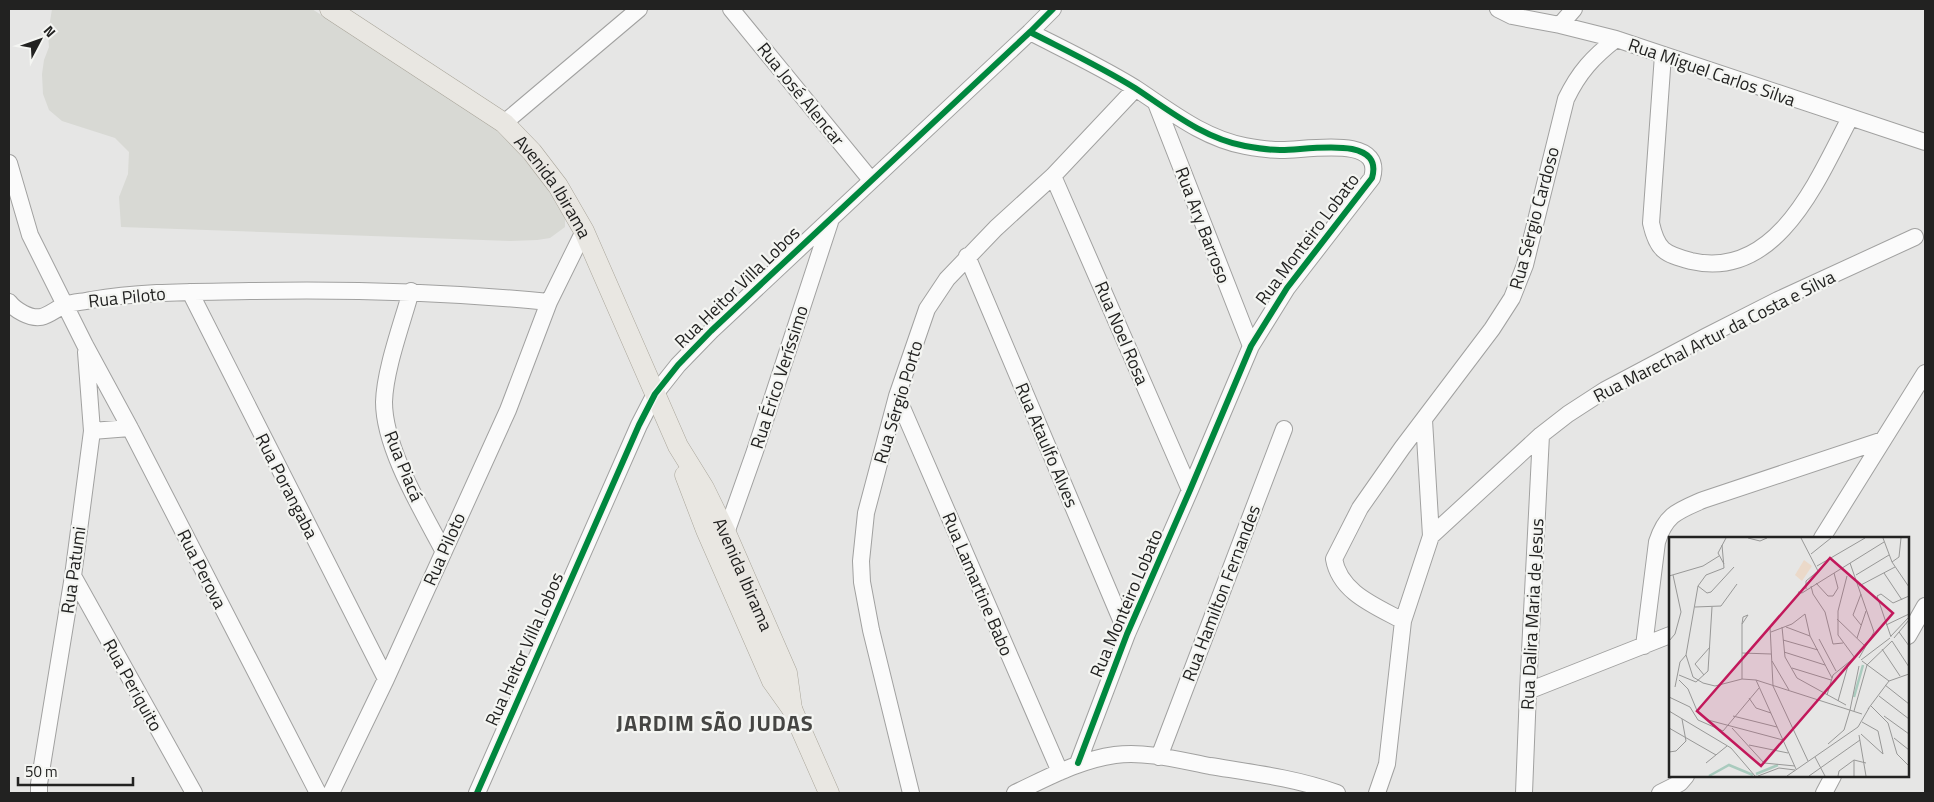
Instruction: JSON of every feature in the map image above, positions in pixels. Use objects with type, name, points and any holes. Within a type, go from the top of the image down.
[{"type":"main road","name":"Avenida Ibirama","points":[[330,9],[504,123],[532,152],[558,186],[584,231],[678,446],[704,488],[726,533],[787,674],[792,709]]},
{"type":"main road","name":"Avenida Ibirama","points":[[678,446],[684,472],[706,530],[772,681],[792,709],[829,793]]},
{"type":"street","points":[[504,123],[639,9]]},
{"type":"street","name":"Rua José Alencar","points":[[731,9],[871,180]]},
{"type":"street","name":"Rua Heitor Villa Lobos","points":[[477,793],[635,434],[655,394],[678,365],[710,331],[1053,9]]},
{"type":"street","name":"Rua Miguel Carlos Silva","points":[[1498,9],[1512,16],[1560,25],[1616,40],[1925,142]]},
{"type":"street","points":[[1560,25],[1574,9]]},
{"type":"street","name":"Rua Monteiro Lobato","points":[[1030,32],[1135,88],[1156,104],[1193,126],[1224,140],[1245,146],[1279,150],[1350,147],[1364,153],[1372,162],[1374,171],[1372,178],[1287,288],[1251,346],[1127,634],[1078,764]]},
{"type":"street","name":"Rua Sérgio Cardoso","points":[[1403,621],[1373,605],[1349,589],[1341,580],[1334,559],[1360,508],[1402,448],[1492,329],[1512,298],[1525,265],[1566,99],[1576,79],[1588,64],[1616,40]]},
{"type":"street","points":[[1663,55],[1651,222],[1655,240],[1665,252],[1679,258],[1698,262],[1726,264],[1745,257],[1765,246],[1800,210],[1850,118]]},
{"type":"street","name":"Rua Sérgio Porto","points":[[911,793],[871,630],[862,582],[861,561],[866,513],[897,396],[927,310],[947,279],[967,256],[1054,176],[1135,88]]},
{"type":"street","name":"Rua Ary Barroso","points":[[1156,104],[1251,346]]},
{"type":"street","name":"Rua Perova","points":[[9,163],[30,235],[85,345],[130,428],[318,793]]},
{"type":"street","name":"Rua Noel Rosa","points":[[1054,176],[1190,490]]},
{"type":"street","name":"Rua Érico Veríssimo","points":[[726,533],[755,451],[830,220]]},
{"type":"street","name":"Rua Piloto","points":[[332,793],[386,680],[443,550],[508,410],[548,302],[584,231]]},
{"type":"street","name":"Rua Marechal Artur da Costa e Silva","points":[[1377,793],[1387,764],[1403,621],[1432,536],[1541,435],[1568,414],[1605,390],[1778,300],[1915,237]]},
{"type":"street","name":"Rua Ataulfo Alves","points":[[967,256],[1127,634]]},
{"type":"street","name":"Rua Piloto","points":[[9,302],[13,308],[28,315],[40,317],[66,305],[116,296],[190,292],[411,291],[548,302]]},
{"type":"street","name":"Rua Piacá","points":[[411,291],[389,370],[384,403],[394,448],[409,484],[443,550]]},
{"type":"street","name":"Rua Porangaba","points":[[190,292],[386,680]]},
{"type":"street","name":"Rua Patumi","points":[[39,793],[73,576],[92,431],[85,345]]},
{"type":"street","points":[[1823,537],[1883,440],[1920,391],[1925,373]]},
{"type":"street","name":"Rua Lamartine Babo","points":[[897,396],[1060,772]]},
{"type":"street","points":[[1424,420],[1432,536]]},
{"type":"street","points":[[92,431],[130,428]]},
{"type":"street","name":"Rua Hamilton Fernandes","points":[[1158,757],[1284,429]]},
{"type":"street","name":"Rua Dalira Maria de Jesus","points":[[1524,793],[1541,435]]},
{"type":"street","points":[[1644,646],[1658,542],[1661,530],[1667,519],[1680,509],[1703,500],[1883,440]]},
{"type":"street","name":"Rua Periquito","points":[[73,576],[194,793]]},
{"type":"street","points":[[1909,634],[1925,606]]},
{"type":"street","points":[[1528,691],[1669,635]]},
{"type":"street","points":[[1015,793],[1078,764],[1115,755],[1158,757],[1307,782],[1332,792]]},
{"type":"street","points":[[1660,793],[1680,783],[1685,777]]},
{"type":"street","points":[[1824,793],[1832,777]]},
{"type":"street","points":[[1293,793],[1307,782]]},
{"type":"shaded area","points":[[52,9],[312,9],[489,123],[542,180],[565,219],[565,227],[550,238],[511,241],[121,227],[119,197],[128,174],[129,152],[115,138],[62,121],[49,110],[43,94],[42,74],[44,60],[49,47],[48,34]]},
{"type":"cycle path","points":[[477,793],[639,425],[655,394],[678,365],[711,331],[1053,9]]},
{"type":"cycle path","points":[[1030,32],[1109,73],[1187,123],[1215,137],[1245,146],[1267,149],[1323,147],[1355,150],[1366,155],[1373,164],[1372,178],[1287,288],[1251,346],[1127,634],[1078,763]]},
{"type":"district","name":"JARDIM SÃO JUDAS","points":[[715,723]]}]
